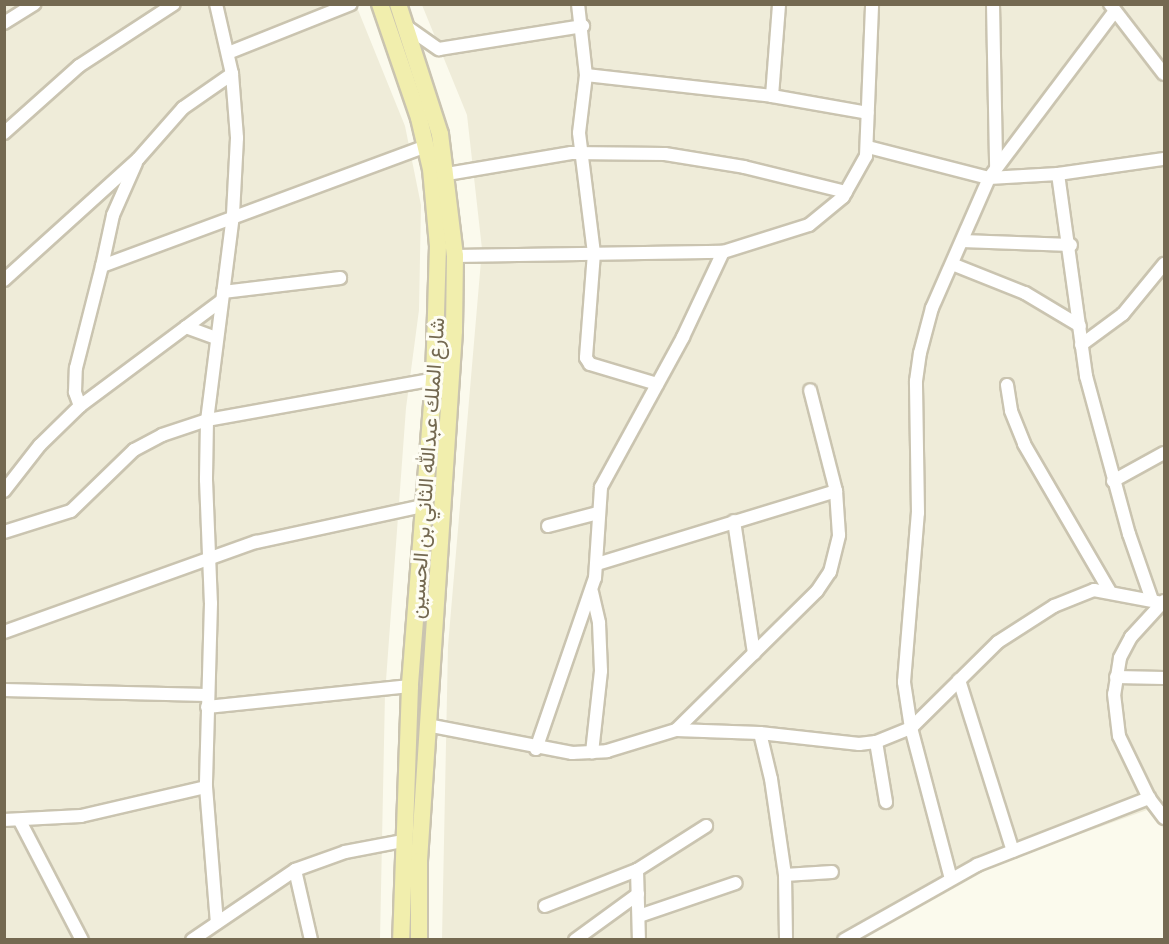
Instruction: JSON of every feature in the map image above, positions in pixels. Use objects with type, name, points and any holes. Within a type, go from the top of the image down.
[{"type":"main road","name":"شارع الملك عبدالله الثاني بن الحسين","points":[[380,4],[411,88],[426,146],[438,246],[434,379],[410,686],[402,841],[401,939]]},
{"type":"main road","name":"شارع الملك عبدالله الثاني بن الحسين","points":[[398,4],[432,101],[447,174],[455,256],[446,453],[427,725],[419,939]]},
{"type":"main road","points":[[427,453],[446,453]]},
{"type":"main road","points":[[426,472],[444,472]]},
{"type":"street","points":[[4,23],[35,4]]},
{"type":"street","points":[[4,133],[79,66],[174,4]]},
{"type":"street","points":[[216,4],[232,74],[237,138],[232,215],[207,420],[206,480],[211,558],[206,787],[217,923]]},
{"type":"street","points":[[228,53],[351,4]]},
{"type":"street","points":[[578,4],[583,26],[586,75],[579,117],[581,152],[594,253],[586,360],[657,384]]},
{"type":"street","points":[[772,96],[779,4]]},
{"type":"street","points":[[455,256],[723,252],[809,225],[834,207],[846,192],[868,147],[872,4]]},
{"type":"street","points":[[992,172],[993,4]]},
{"type":"street","points":[[951,879],[911,728],[904,682],[918,513],[916,381],[926,328],[992,172],[1112,8],[1164,74]]},
{"type":"street","points":[[407,27],[439,49],[583,26]]},
{"type":"street","points":[[4,280],[138,159],[183,108],[232,74]]},
{"type":"street","points":[[586,75],[772,96],[868,113]]},
{"type":"street","points":[[102,266],[232,215],[426,146]]},
{"type":"street","points":[[868,147],[992,172],[1058,174],[1164,159]]},
{"type":"street","points":[[447,174],[581,152],[699,158],[846,192]]},
{"type":"street","points":[[80,406],[75,392],[76,368],[113,215],[138,159]]},
{"type":"street","points":[[1058,174],[1071,245],[1081,345],[1113,481],[1160,601]]},
{"type":"street","points":[[962,241],[1071,245]]},
{"type":"street","points":[[536,749],[564,659],[592,592],[597,564],[601,487],[657,384],[723,252]]},
{"type":"street","points":[[952,264],[1025,293],[1080,326]]},
{"type":"street","points":[[1081,345],[1123,314],[1164,264]]},
{"type":"street","points":[[4,491],[40,445],[80,406],[186,327],[223,296],[340,278]]},
{"type":"street","points":[[186,327],[217,338]]},
{"type":"street","points":[[4,532],[65,514],[146,442],[207,420],[434,379]]},
{"type":"street","points":[[1007,385],[1011,411],[1024,444],[1109,590]]},
{"type":"street","points":[[676,730],[817,591],[830,572],[839,535],[837,491],[810,390]]},
{"type":"street","points":[[1113,481],[1164,453]]},
{"type":"street","points":[[597,564],[837,491]]},
{"type":"street","points":[[4,632],[281,535],[423,506]]},
{"type":"street","points":[[548,526],[598,513]]},
{"type":"street","points":[[734,521],[754,654]]},
{"type":"street","points":[[427,725],[536,749],[592,753],[676,730],[760,733],[836,743],[876,742],[911,728],[998,642],[1030,618],[1080,593],[1109,590],[1160,601]]},
{"type":"street","points":[[592,592],[599,623],[601,671],[592,753]]},
{"type":"street","points":[[1160,601],[1131,637],[1116,676],[1119,736],[1149,798],[1164,818]]},
{"type":"street","points":[[1116,676],[1164,678]]},
{"type":"street","points":[[959,680],[1013,851]]},
{"type":"street","points":[[4,690],[207,701],[410,686]]},
{"type":"street","points":[[760,733],[771,779],[784,875],[786,939]]},
{"type":"street","points":[[876,742],[886,802]]},
{"type":"street","points":[[4,820],[20,821],[81,816],[206,787]]},
{"type":"street","points":[[844,939],[951,879],[1013,851],[1149,798]]},
{"type":"street","points":[[20,821],[82,939]]},
{"type":"street","points":[[545,906],[638,870],[706,826]]},
{"type":"street","points":[[192,939],[295,870],[324,858],[402,841]]},
{"type":"street","points":[[295,870],[310,939]]},
{"type":"street","points":[[638,870],[639,939]]},
{"type":"street","points":[[784,875],[832,872]]},
{"type":"street","points":[[639,916],[736,883]]},
{"type":"street","points":[[575,939],[638,894]]},
{"type":"shaded area","points":[[5,5],[356,5],[405,126],[421,205],[419,310],[406,408],[385,694],[380,939],[5,940]]},
{"type":"shaded area","points":[[422,5],[1164,5],[1164,829],[1147,810],[964,876],[852,939],[442,939],[448,646],[482,249],[467,115]]}]
